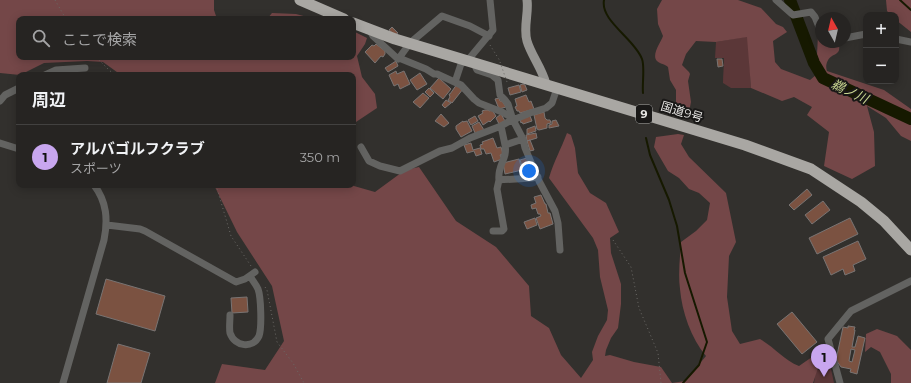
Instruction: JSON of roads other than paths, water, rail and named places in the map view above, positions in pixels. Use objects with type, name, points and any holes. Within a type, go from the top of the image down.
[{"type":"highway","points":[[300,0],[337,16]]},
{"type":"highway","name":"国道9号","points":[[356,24],[410,43],[745,145],[811,169],[861,202],[884,221],[911,250]]},
{"type":"main road","points":[[527,0],[527,42],[552,86]]},
{"type":"street","points":[[455,82],[461,64],[471,61],[489,39],[493,30],[490,0]]},
{"type":"street","points":[[776,0],[793,15],[811,12],[815,16]]},
{"type":"street","points":[[399,61],[410,43],[442,16],[470,26],[489,39]]},
{"type":"street","points":[[369,29],[373,36],[399,61],[426,69],[434,74],[461,85],[474,100],[502,112],[513,120]]},
{"type":"street","points":[[851,37],[863,35]]},
{"type":"street","points":[[899,40],[911,42]]},
{"type":"street","points":[[471,61],[477,70],[492,75],[498,80],[500,95],[508,104],[513,120],[523,138],[525,148],[555,211],[558,223],[560,250]]},
{"type":"street","points":[[52,72],[56,70],[85,68]]},
{"type":"street","points":[[361,147],[369,161],[380,166],[400,170],[440,150],[452,148],[476,135],[546,108],[552,103],[552,86]]},
{"type":"street","points":[[0,101],[5,95],[16,90]]},
{"type":"street","points":[[493,231],[502,231],[504,229],[496,189],[499,180],[498,172],[506,152],[501,126]]},
{"type":"street","points":[[504,145],[523,138]]},
{"type":"street","points":[[0,143],[16,148]]},
{"type":"street","points":[[499,180],[538,177]]},
{"type":"street","points":[[63,383],[107,225],[106,210],[96,188]]},
{"type":"street","points":[[107,225],[145,231],[236,282],[245,280],[252,274],[259,293],[260,334],[256,341],[245,345],[238,343],[232,338],[230,332],[230,315]]},
{"type":"street","points":[[840,383],[828,339],[851,311],[911,281]]},
{"type":"waterway","points":[[604,0],[604,8],[612,23],[633,44],[642,59],[643,93]]},
{"type":"waterway","name":"鵜ノ川","points":[[790,0],[814,63],[823,78],[911,119]]},
{"type":"waterway","points":[[900,0],[911,10]]},
{"type":"waterway","points":[[646,138],[650,155],[669,200],[677,226],[685,273],[707,342],[699,365],[683,383]]},
{"type":"place","name":"アルバゴルフクラブ","points":[[824,377]]}]
